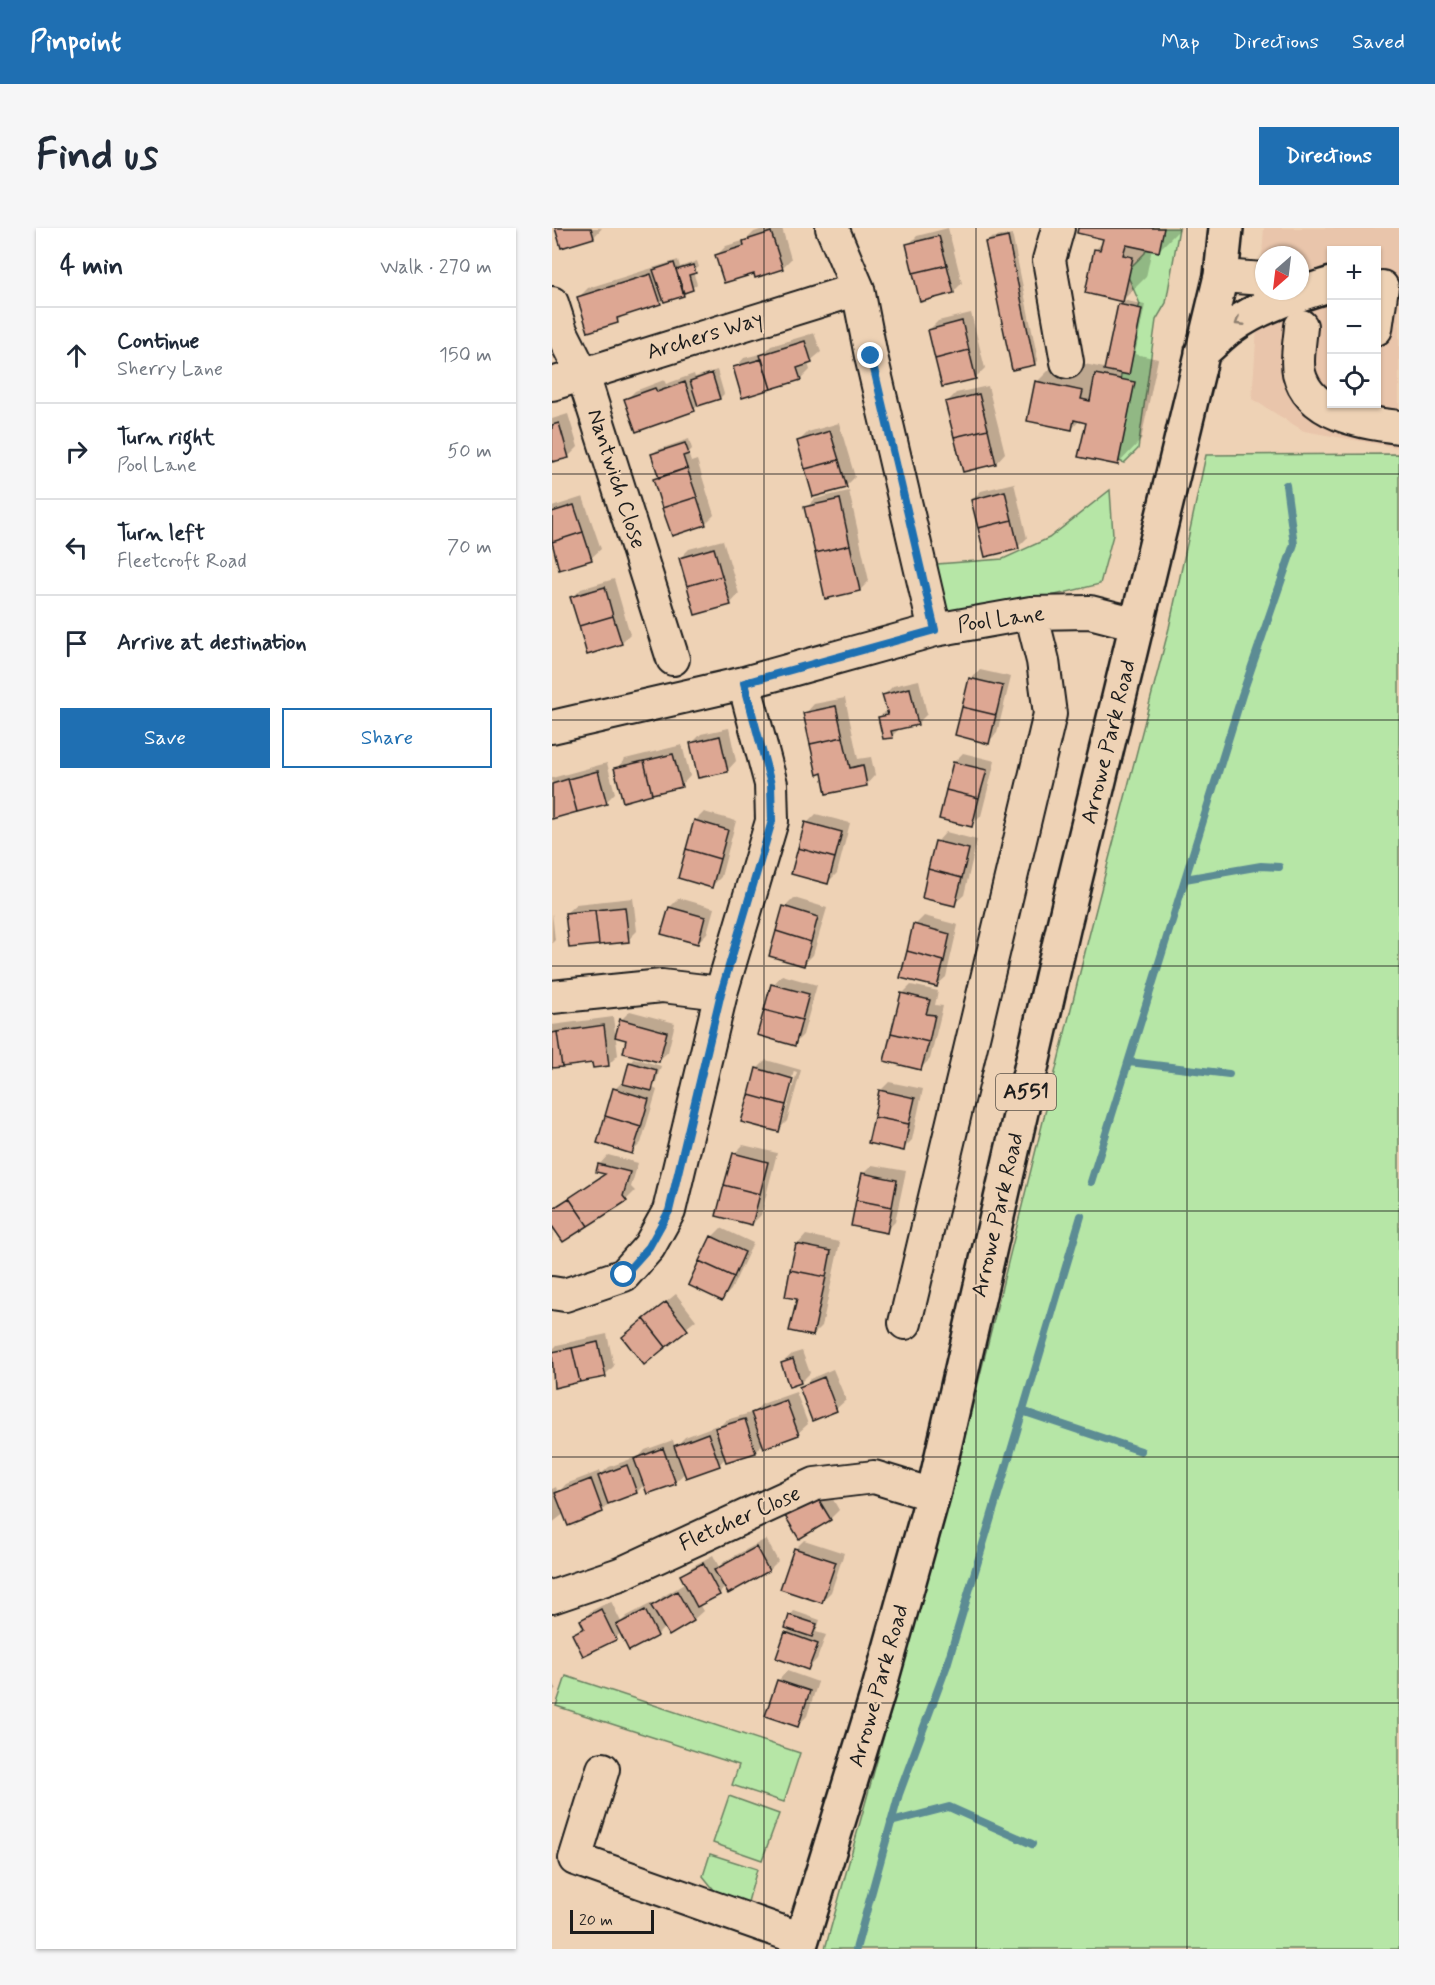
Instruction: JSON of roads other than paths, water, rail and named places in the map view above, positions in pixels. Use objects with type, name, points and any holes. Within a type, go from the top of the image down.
[{"type":"main road","name":"Arrowe Park Road","points":[[800,1944],[878,1692],[933,1495],[1061,940],[1221,276],[1226,228]]},
{"type":"main road","points":[[1202,352],[1231,327],[1254,312],[1327,286]]},
{"type":"street","points":[[832,228],[858,290],[871,356],[935,630]]},
{"type":"street","points":[[1058,228],[1049,260],[1067,362]]},
{"type":"street","points":[[1221,276],[1255,278]]},
{"type":"street","points":[[1309,282],[1327,284]]},
{"type":"street","points":[[1381,310],[1386,287]]},
{"type":"street","name":"Archers Way","points":[[552,384],[858,290]]},
{"type":"street","name":"Nantwich Close","points":[[552,303],[561,331],[583,375],[673,659]]},
{"type":"street","points":[[1301,327],[1299,371],[1304,386],[1319,402],[1342,416],[1380,418]]},
{"type":"street","name":"Pool Lane","points":[[552,728],[744,683],[935,630],[1030,613],[1090,612],[1137,624]]},
{"type":"street","points":[[905,1323],[1050,714],[1043,661],[1030,613]]},
{"type":"street","points":[[552,1293],[565,1295],[624,1275],[649,1247],[669,1211],[721,993],[772,821],[771,784],[744,683]]},
{"type":"street","points":[[552,997],[662,986],[721,993]]},
{"type":"street","name":"Fletcher Close","points":[[552,1597],[620,1574],[815,1484],[873,1478],[933,1495]]},
{"type":"street","points":[[603,1769],[575,1859],[800,1944]]},
{"type":"waterway","points":[[1091,1182],[1242,695],[1294,544],[1286,485]]},
{"type":"waterway","points":[[1185,879],[1261,866],[1279,867]]},
{"type":"waterway","points":[[1129,1062],[1229,1074]]},
{"type":"waterway","points":[[856,1949],[899,1794],[947,1665],[1081,1216]]},
{"type":"waterway","points":[[1022,1411],[1141,1451]]},
{"type":"waterway","points":[[891,1822],[949,1807],[1032,1844]]}]
